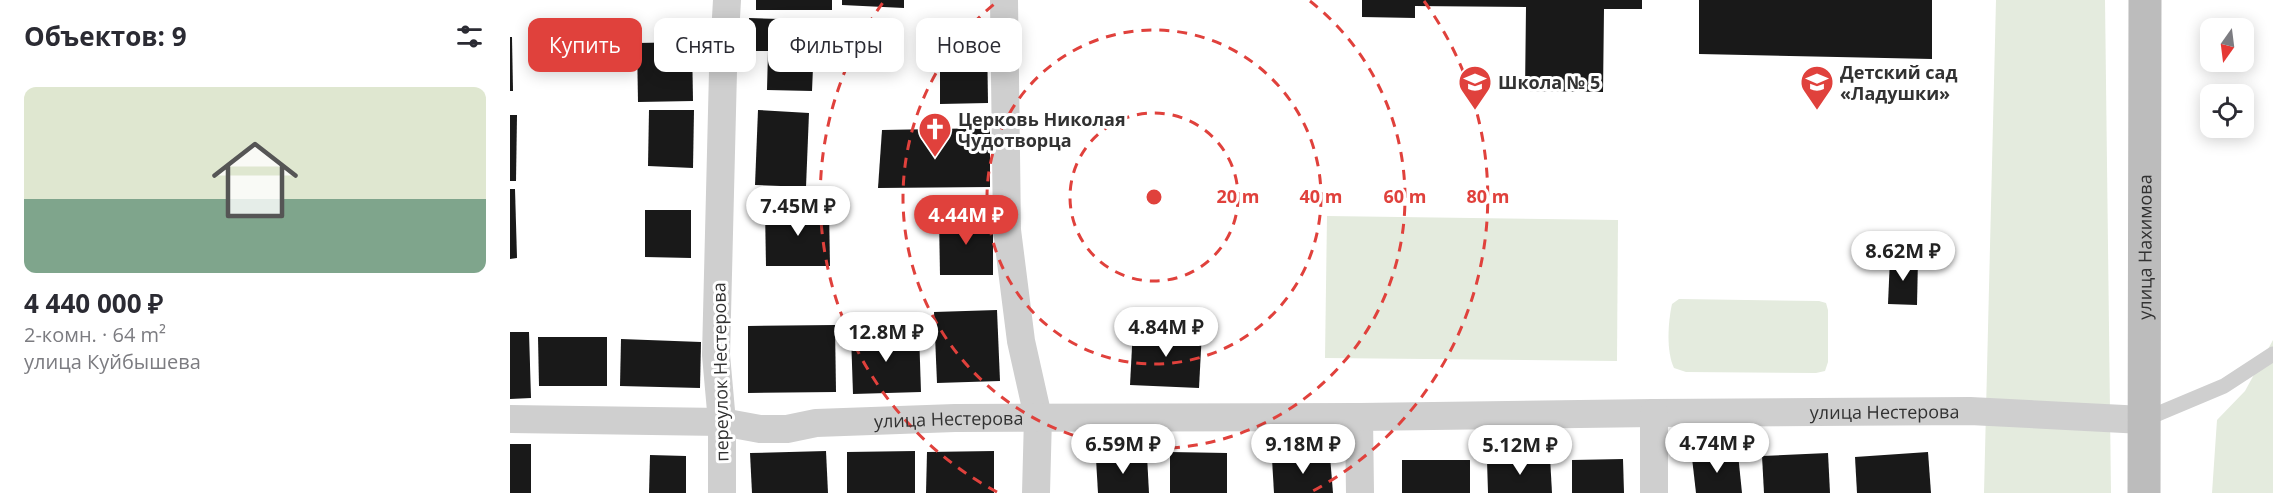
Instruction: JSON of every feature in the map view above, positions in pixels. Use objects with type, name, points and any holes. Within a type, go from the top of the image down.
[{"type":"main road","name":"улица Нахимова","points":[[2144,493],[2145,0]]},
{"type":"street","name":"переулок Нестерова","points":[[722,493],[722,422],[716,355],[727,0]]},
{"type":"street","points":[[1004,0],[1007,230],[1021,341],[1038,417],[1036,493]]},
{"type":"street","name":"улица Нестерова","points":[[510,419],[722,422],[760,429],[787,429],[816,423],[1038,417],[1359,417],[1654,412],[1970,411],[2143,420]]},
{"type":"street","points":[[1654,412],[1654,493]]},
{"type":"street","points":[[1359,417],[1360,493]]},
{"type":"lane","points":[[2143,420],[2224,386],[2273,354]]},
{"type":"shaded area","points":[[1996,0],[2105,0],[2111,493],[1984,493]]},
{"type":"shaded area","points":[[1327,216],[1618,220],[1617,361],[1325,358]]},
{"type":"shaded area","points":[[1679,299],[1819,301],[1826,303],[1828,362],[1825,371],[1816,373],[1686,372],[1674,368],[1669,345],[1669,328],[1672,304]]},
{"type":"shaded area","points":[[2273,340],[2273,493],[2212,493],[2217,420],[2245,391]]},
{"type":"building","points":[[756,0],[832,0],[832,10],[756,10]]},
{"type":"building","points":[[842,0],[904,0],[904,8],[842,5]]},
{"type":"building","points":[[1362,0],[1642,0],[1642,9],[1604,9],[1603,92],[1525,91],[1526,7],[1415,6],[1415,18],[1362,17]]},
{"type":"building","points":[[1699,0],[1932,0],[1932,59],[1699,54]]},
{"type":"building","points":[[756,18],[768,19],[768,51],[756,51]]},
{"type":"building","points":[[510,37],[512,37],[513,91],[510,91]]},
{"type":"building","points":[[642,43],[654,43],[654,72],[693,72],[693,101],[638,102],[637,72],[642,72]]},
{"type":"building","points":[[768,51],[768,72],[813,72],[812,91],[767,90]]},
{"type":"building","points":[[940,72],[988,72],[988,103],[940,104]]},
{"type":"building","points":[[649,110],[694,110],[693,168],[648,166]]},
{"type":"building","points":[[758,110],[809,113],[806,187],[755,185]]},
{"type":"building","points":[[510,115],[517,115],[516,181],[510,181]]},
{"type":"building","name":"Церковь Николая Чудотворца","points":[[990,128],[990,187],[878,188],[882,130]]},
{"type":"building","points":[[510,189],[515,189],[517,258],[510,259]]},
{"type":"building","points":[[829,208],[830,266],[766,266],[765,209]]},
{"type":"building","points":[[645,210],[691,210],[691,258],[645,257]]},
{"type":"building","points":[[993,217],[993,275],[940,275],[939,218]]},
{"type":"building","points":[[1890,258],[1918,259],[1917,305],[1888,304]]},
{"type":"building","points":[[997,310],[1000,381],[937,383],[934,312]]},
{"type":"building","points":[[835,325],[836,392],[748,393],[748,326]]},
{"type":"building","points":[[1133,328],[1202,331],[1199,388],[1130,385]]},
{"type":"building","points":[[510,332],[529,332],[531,398],[510,399]]},
{"type":"building","points":[[919,332],[921,392],[853,394],[851,335]]},
{"type":"building","points":[[538,337],[607,337],[607,386],[539,386]]},
{"type":"building","points":[[621,339],[701,342],[700,388],[620,386]]},
{"type":"building","points":[[510,444],[531,444],[531,493],[510,493]]},
{"type":"building","points":[[826,451],[828,493],[752,493],[750,453]]},
{"type":"building","points":[[915,451],[915,493],[847,493],[847,452]]},
{"type":"building","points":[[994,451],[994,493],[926,493],[927,452]]},
{"type":"building","points":[[1170,452],[1227,453],[1227,493],[1170,493]]},
{"type":"building","points":[[1928,452],[1931,493],[1857,493],[1855,457]]},
{"type":"building","points":[[1828,453],[1830,493],[1764,493],[1762,456]]},
{"type":"building","points":[[1738,454],[1742,493],[1696,493],[1692,458]]},
{"type":"building","points":[[650,455],[686,456],[686,493],[649,493]]},
{"type":"building","points":[[1147,456],[1149,493],[1098,493],[1096,459]]},
{"type":"building","points":[[1330,456],[1333,493],[1274,493],[1272,459]]},
{"type":"building","points":[[1550,457],[1552,493],[1488,493],[1487,460]]},
{"type":"building","points":[[1623,459],[1624,493],[1572,493],[1572,460]]},
{"type":"building","points":[[1402,460],[1470,460],[1470,493],[1402,493]]},
{"type":"place","name":"Школа № 5","points":[[1475,111]]},
{"type":"place","name":"Детский сад «Ладушки»","points":[[1817,111]]},
{"type":"place","name":"Церковь Николая Чудотворца","points":[[935,158]]}]
